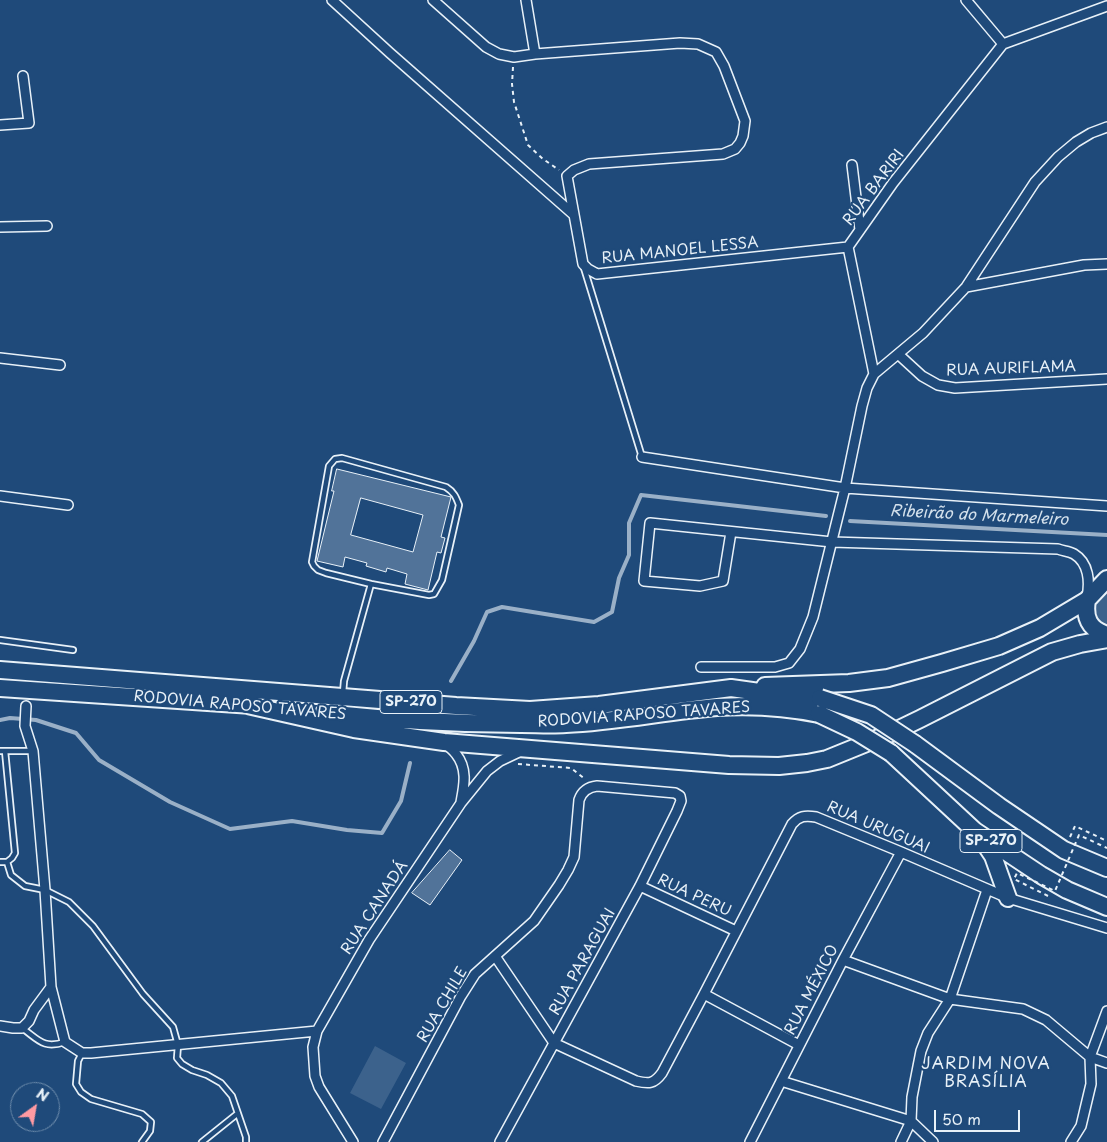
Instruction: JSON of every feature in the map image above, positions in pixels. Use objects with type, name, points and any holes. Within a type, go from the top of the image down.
[{"type":"highway","points":[[731,688],[789,684],[849,683],[888,678],[942,664],[1000,646],[1040,628],[1087,600],[1107,579]]},
{"type":"highway","points":[[1087,600],[1086,616],[1090,625],[1096,631],[1107,635]]},
{"type":"highway","points":[[243,704],[354,729],[444,742],[729,766],[779,766],[828,759],[891,733],[1052,652],[1107,639]]},
{"type":"highway","name":"RODOVIA RAPOSO TAVARES","points":[[0,670],[456,706],[530,710],[599,706],[731,688],[802,698],[820,698],[871,715],[915,744],[998,806],[1064,850],[1107,868]]},
{"type":"highway","name":"RODOVIA RAPOSO TAVARES","points":[[0,688],[243,704],[365,717],[474,724],[575,723],[718,707],[796,709],[819,714],[857,732],[891,753],[975,830],[1041,875],[1067,890],[1107,907]]},
{"type":"highway","points":[[975,830],[993,856],[1008,898]]},
{"type":"street","points":[[332,0],[573,214]]},
{"type":"street","points":[[432,0],[486,47],[499,54],[514,57],[680,43],[698,44],[716,52],[724,66],[745,121],[743,136],[735,149],[723,154],[589,164],[574,170],[567,176]]},
{"type":"street","points":[[526,0],[535,54]]},
{"type":"street","points":[[966,0],[1003,44],[1107,6]]},
{"type":"street","name":"RUA BARIRI","points":[[874,374],[848,247],[893,184],[1003,44]]},
{"type":"street","points":[[0,125],[29,122],[23,76]]},
{"type":"street","points":[[701,667],[775,667],[789,663],[800,650],[813,617],[845,488],[862,406],[874,374],[923,333],[966,287],[1035,182],[1058,157],[1076,142],[1091,133],[1107,127]]},
{"type":"street","points":[[852,165],[860,230]]},
{"type":"street","name":"RUA MANOEL LESSA","points":[[567,176],[583,264],[597,274],[848,247]]},
{"type":"street","points":[[0,227],[47,226]]},
{"type":"street","points":[[966,287],[1084,265],[1107,264]]},
{"type":"street","name":"RUA AURIFLAMA","points":[[898,354],[922,376],[938,385],[955,388],[1107,380]]},
{"type":"street","points":[[0,358],[60,365]]},
{"type":"street","points":[[642,458],[845,488],[1107,506]]},
{"type":"street","points":[[0,496],[68,505]]},
{"type":"street","points":[[731,532],[723,580],[700,586],[644,581],[650,523],[832,542],[1072,552],[1080,558],[1086,568],[1090,585],[1087,600]]},
{"type":"street","points":[[26,708],[25,726],[33,751],[51,987],[65,1042],[82,1053],[317,1031],[314,1047],[315,1076],[319,1087],[353,1142]]},
{"type":"street","points":[[444,742],[457,755],[464,772],[465,780],[461,803]]},
{"type":"street","name":"RUA CANADÁ","points":[[317,1031],[390,906],[461,803],[487,772],[499,762],[524,749]]},
{"type":"street","name":"RUA PARAGUAI","points":[[500,1142],[640,886],[681,801],[680,796],[676,793],[595,786]]},
{"type":"street","name":"RUA CHILE","points":[[383,1142],[461,996],[475,974],[534,921],[568,870],[574,857],[579,800],[585,790],[595,786]]},
{"type":"street","name":"RUA URUGUAI","points":[[554,1043],[636,1081],[642,1083],[656,1080],[704,994],[792,824],[797,819],[806,815],[816,816],[1008,898],[1107,928]]},
{"type":"street","name":"RUA MÉXICO","points":[[750,1142],[799,1044],[901,852]]},
{"type":"street","name":"RUA PERU","points":[[640,886],[736,931]]},
{"type":"street","points":[[901,1142],[911,1121],[912,1097],[920,1051],[928,1033],[950,999],[987,890]]},
{"type":"street","points":[[495,956],[554,1043]]},
{"type":"street","points":[[843,960],[950,999],[1024,1009],[1046,1020],[1090,1057],[1107,1063]]},
{"type":"street","points":[[0,1026],[22,1028],[29,1021],[34,1010],[51,987]]},
{"type":"street","points":[[704,994],[799,1044]]},
{"type":"street","points":[[1072,1142],[1080,1126],[1090,1084],[1090,1057],[1107,1011]]},
{"type":"street","points":[[782,1081],[911,1121],[933,1142]]},
{"type":"lane","points":[[583,264],[642,458]]},
{"type":"lane","points":[[342,458],[446,487],[456,496],[459,505],[442,580],[434,594],[429,595],[370,584],[318,570],[312,562],[329,466],[335,459],[342,458]]},
{"type":"lane","points":[[342,697],[344,681],[370,584]]},
{"type":"lane","points":[[0,640],[73,650]]},
{"type":"lane","points":[[0,862],[7,862],[15,852],[2,751],[33,751]]},
{"type":"lane","points":[[7,862],[11,875],[25,886],[45,890],[70,902],[93,926],[143,994],[173,1027],[178,1045],[177,1058],[182,1064],[192,1070],[207,1075],[221,1083],[232,1096],[247,1140]]},
{"type":"lane","points":[[22,1028],[44,1044],[55,1046],[65,1042]]},
{"type":"lane","points":[[82,1053],[78,1062],[76,1084],[81,1092],[91,1099],[142,1114],[151,1122],[150,1131],[142,1142]]},
{"type":"lane","points":[[202,1142],[237,1114]]},
{"type":"path","points":[[514,57],[512,84],[514,102],[528,146],[567,176]]},
{"type":"path","points":[[499,762],[571,768],[595,786]]},
{"type":"path","points":[[1075,826],[1107,841]]},
{"type":"path","points":[[1048,896],[1014,879],[1017,873],[1055,891],[1079,835],[1107,848]]},
{"type":"shaded area","points":[[1107,589],[1107,631],[1096,627],[1093,606]]},
{"type":"shaded area","points":[[375,1046],[406,1063],[381,1109],[350,1093]]},
{"type":"building","points":[[337,469],[451,497],[441,537],[445,538],[441,553],[437,552],[428,590],[405,584],[407,574],[387,568],[386,572],[366,566],[367,563],[345,557],[343,567],[317,561],[334,491],[332,491]],"holes":[[[361,498],[423,515],[413,552],[351,535]]]},
{"type":"building","points":[[450,850],[462,860],[430,905],[412,893]]},
{"type":"waterway","name":"Ribeirão do Marmeleiro","points":[[451,681],[474,641],[487,612],[502,607],[594,622],[612,612],[619,578],[629,555],[629,523],[641,495],[826,516]]},
{"type":"waterway","name":"Ribeirão do Marmeleiro","points":[[850,521],[1107,535]]},
{"type":"waterway","name":"Ribeirão do Marmeleiro","points":[[0,720],[10,718],[36,720],[76,733],[99,760],[170,802],[230,829],[292,821],[347,830],[382,833],[401,801],[410,763]]},
{"type":"district","name":"JARDIM NOVA BRASÍLIA","points":[[986,1074]]}]
